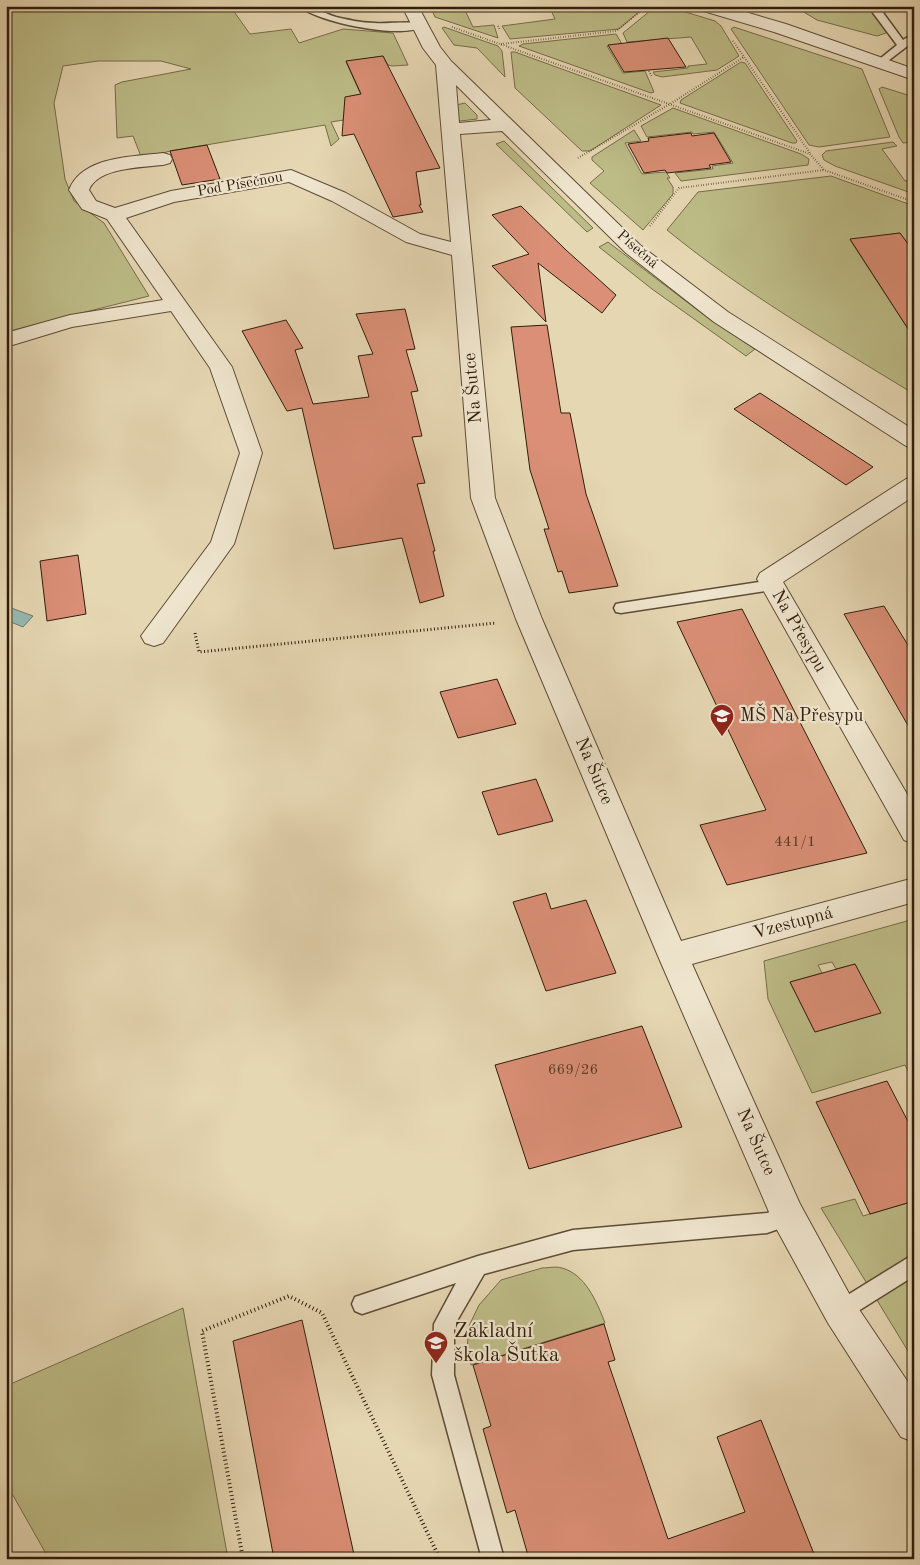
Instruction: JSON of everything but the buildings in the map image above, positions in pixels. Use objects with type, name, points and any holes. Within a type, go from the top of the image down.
[{"type":"street","name":"Písečná","points":[[410,6],[432,48],[444,65],[633,249],[721,317],[914,441]]},
{"type":"street","points":[[708,7],[780,28],[914,75]]},
{"type":"street","name":"Na Šutce","points":[[444,65],[483,498],[529,619],[673,956],[788,1216],[840,1311],[914,1424]]},
{"type":"street","points":[[450,130],[506,125]]},
{"type":"street","points":[[154,636],[222,544],[251,453],[221,367],[114,215],[89,205],[80,190],[82,183],[87,177],[113,167],[163,159]]},
{"type":"street","name":"Pod Písečnou","points":[[114,215],[172,197],[291,176],[339,197],[413,238],[460,251]]},
{"type":"street","points":[[6,340],[70,321],[175,304]]},
{"type":"street","name":"Na Přesypu","points":[[914,485],[769,580],[914,832]]},
{"type":"street","name":"Vzestupná","points":[[673,956],[914,890]]},
{"type":"lane","points":[[304,6],[340,20],[375,27],[420,25]]},
{"type":"lane","points":[[873,6],[903,46]]},
{"type":"lane","points":[[880,64],[914,36]]},
{"type":"lane","points":[[621,608],[772,585]]},
{"type":"lane","points":[[362,1304],[478,1266],[573,1240],[767,1223],[788,1216]]},
{"type":"lane","points":[[840,1311],[914,1264]]},
{"type":"lane","points":[[478,1266],[444,1324],[443,1375],[493,1559]]},
{"type":"path","points":[[500,44],[616,31],[647,6]]},
{"type":"path","points":[[708,7],[810,154],[824,170]]},
{"type":"path","points":[[450,26],[810,154]]},
{"type":"path","points":[[498,26],[500,30]]},
{"type":"path","points":[[554,172],[670,104],[744,57]]},
{"type":"path","points":[[649,72],[652,76]]},
{"type":"path","points":[[633,249],[679,188],[824,170],[914,202]]},
{"type":"path","points":[[194,630],[200,652],[498,623]]},
{"type":"path","points":[[243,1559],[202,1331],[289,1296],[322,1313],[440,1559]]},
{"type":"shaded area","points":[[6,6],[230,6],[250,34],[291,29],[299,43],[343,29],[393,33],[408,65],[388,65],[383,56],[346,62],[361,95],[363,117],[331,122],[339,139],[331,146],[325,125],[170,151],[142,159],[133,136],[117,138],[115,85],[191,69],[161,61],[98,61],[63,66],[54,103],[65,179],[74,201],[104,223],[149,296],[6,332]]},
{"type":"shaded area","points":[[430,6],[463,6],[473,27],[494,25],[498,38],[435,17]]},
{"type":"shaded area","points":[[549,6],[646,6],[619,29],[510,39],[502,26],[555,19]]},
{"type":"shaded area","points":[[656,6],[666,6],[715,21],[721,26],[739,56],[717,70],[662,77],[655,75],[653,72],[707,64],[691,37],[627,42],[623,33]]},
{"type":"shaded area","points":[[804,6],[870,6],[885,24],[886,33],[877,36],[817,20],[802,11]]},
{"type":"shaded area","points":[[444,27],[498,46],[502,51],[505,77],[477,48],[454,45],[442,28]]},
{"type":"shaded area","points":[[734,27],[862,69],[890,137],[819,147],[809,145],[731,29]]},
{"type":"shaded area","points":[[616,34],[622,44],[607,46],[623,73],[645,71],[654,92],[651,93],[519,46],[523,44]]},
{"type":"shaded area","points":[[511,52],[661,105],[590,151],[582,151],[515,88]]},
{"type":"shaded area","points":[[741,62],[745,63],[797,141],[796,143],[680,103],[681,100]]},
{"type":"shaded area","points":[[882,87],[914,97],[914,142],[903,143],[899,137],[879,89]]},
{"type":"shaded area","points":[[465,103],[477,115],[477,119],[460,121],[457,119],[456,105]]},
{"type":"shaded area","points":[[673,108],[801,154],[809,159],[808,165],[681,181],[675,173],[713,169],[712,166],[733,163],[714,132],[693,134],[692,132],[647,137],[641,126]]},
{"type":"shaded area","points":[[634,130],[641,141],[625,143],[642,174],[666,172],[670,178],[667,178],[673,187],[673,194],[643,230],[590,183],[604,171],[592,160],[592,157]]},
{"type":"shaded area","points":[[504,141],[593,228],[587,232],[496,144]]},
{"type":"shaded area","points":[[893,142],[897,146],[882,149],[905,181],[914,180],[914,194],[835,166],[824,160],[822,155],[826,151]]},
{"type":"shaded area","points":[[831,176],[914,206],[914,252],[900,233],[850,240],[908,329],[914,328],[914,394],[757,296],[667,230],[698,192]]},
{"type":"shaded area","points":[[608,242],[708,318],[755,349],[746,356],[652,289],[599,247]]},
{"type":"shaded area","points":[[914,919],[914,1083],[905,1065],[812,1093],[768,999],[764,961]],"holes":[[[832,962],[836,969],[855,964],[880,1013],[815,1032],[790,982],[822,973],[818,965]]]},
{"type":"shaded area","points":[[855,1199],[863,1216],[914,1201],[914,1361],[821,1208]]},
{"type":"shaded area","points":[[560,1267],[577,1276],[594,1298],[605,1323],[471,1365],[467,1349],[469,1326],[479,1305],[501,1280],[542,1268]]},
{"type":"shaded area","points":[[183,1308],[228,1559],[49,1559],[6,1483],[6,1386]]},
{"type":"water","points":[[6,606],[33,616],[23,627],[6,620]]},
{"type":"place","name":"MŠ Na Přesypu","points":[[722,737]]},
{"type":"place","name":"Základní škola Šutka","points":[[436,1364]]}]
